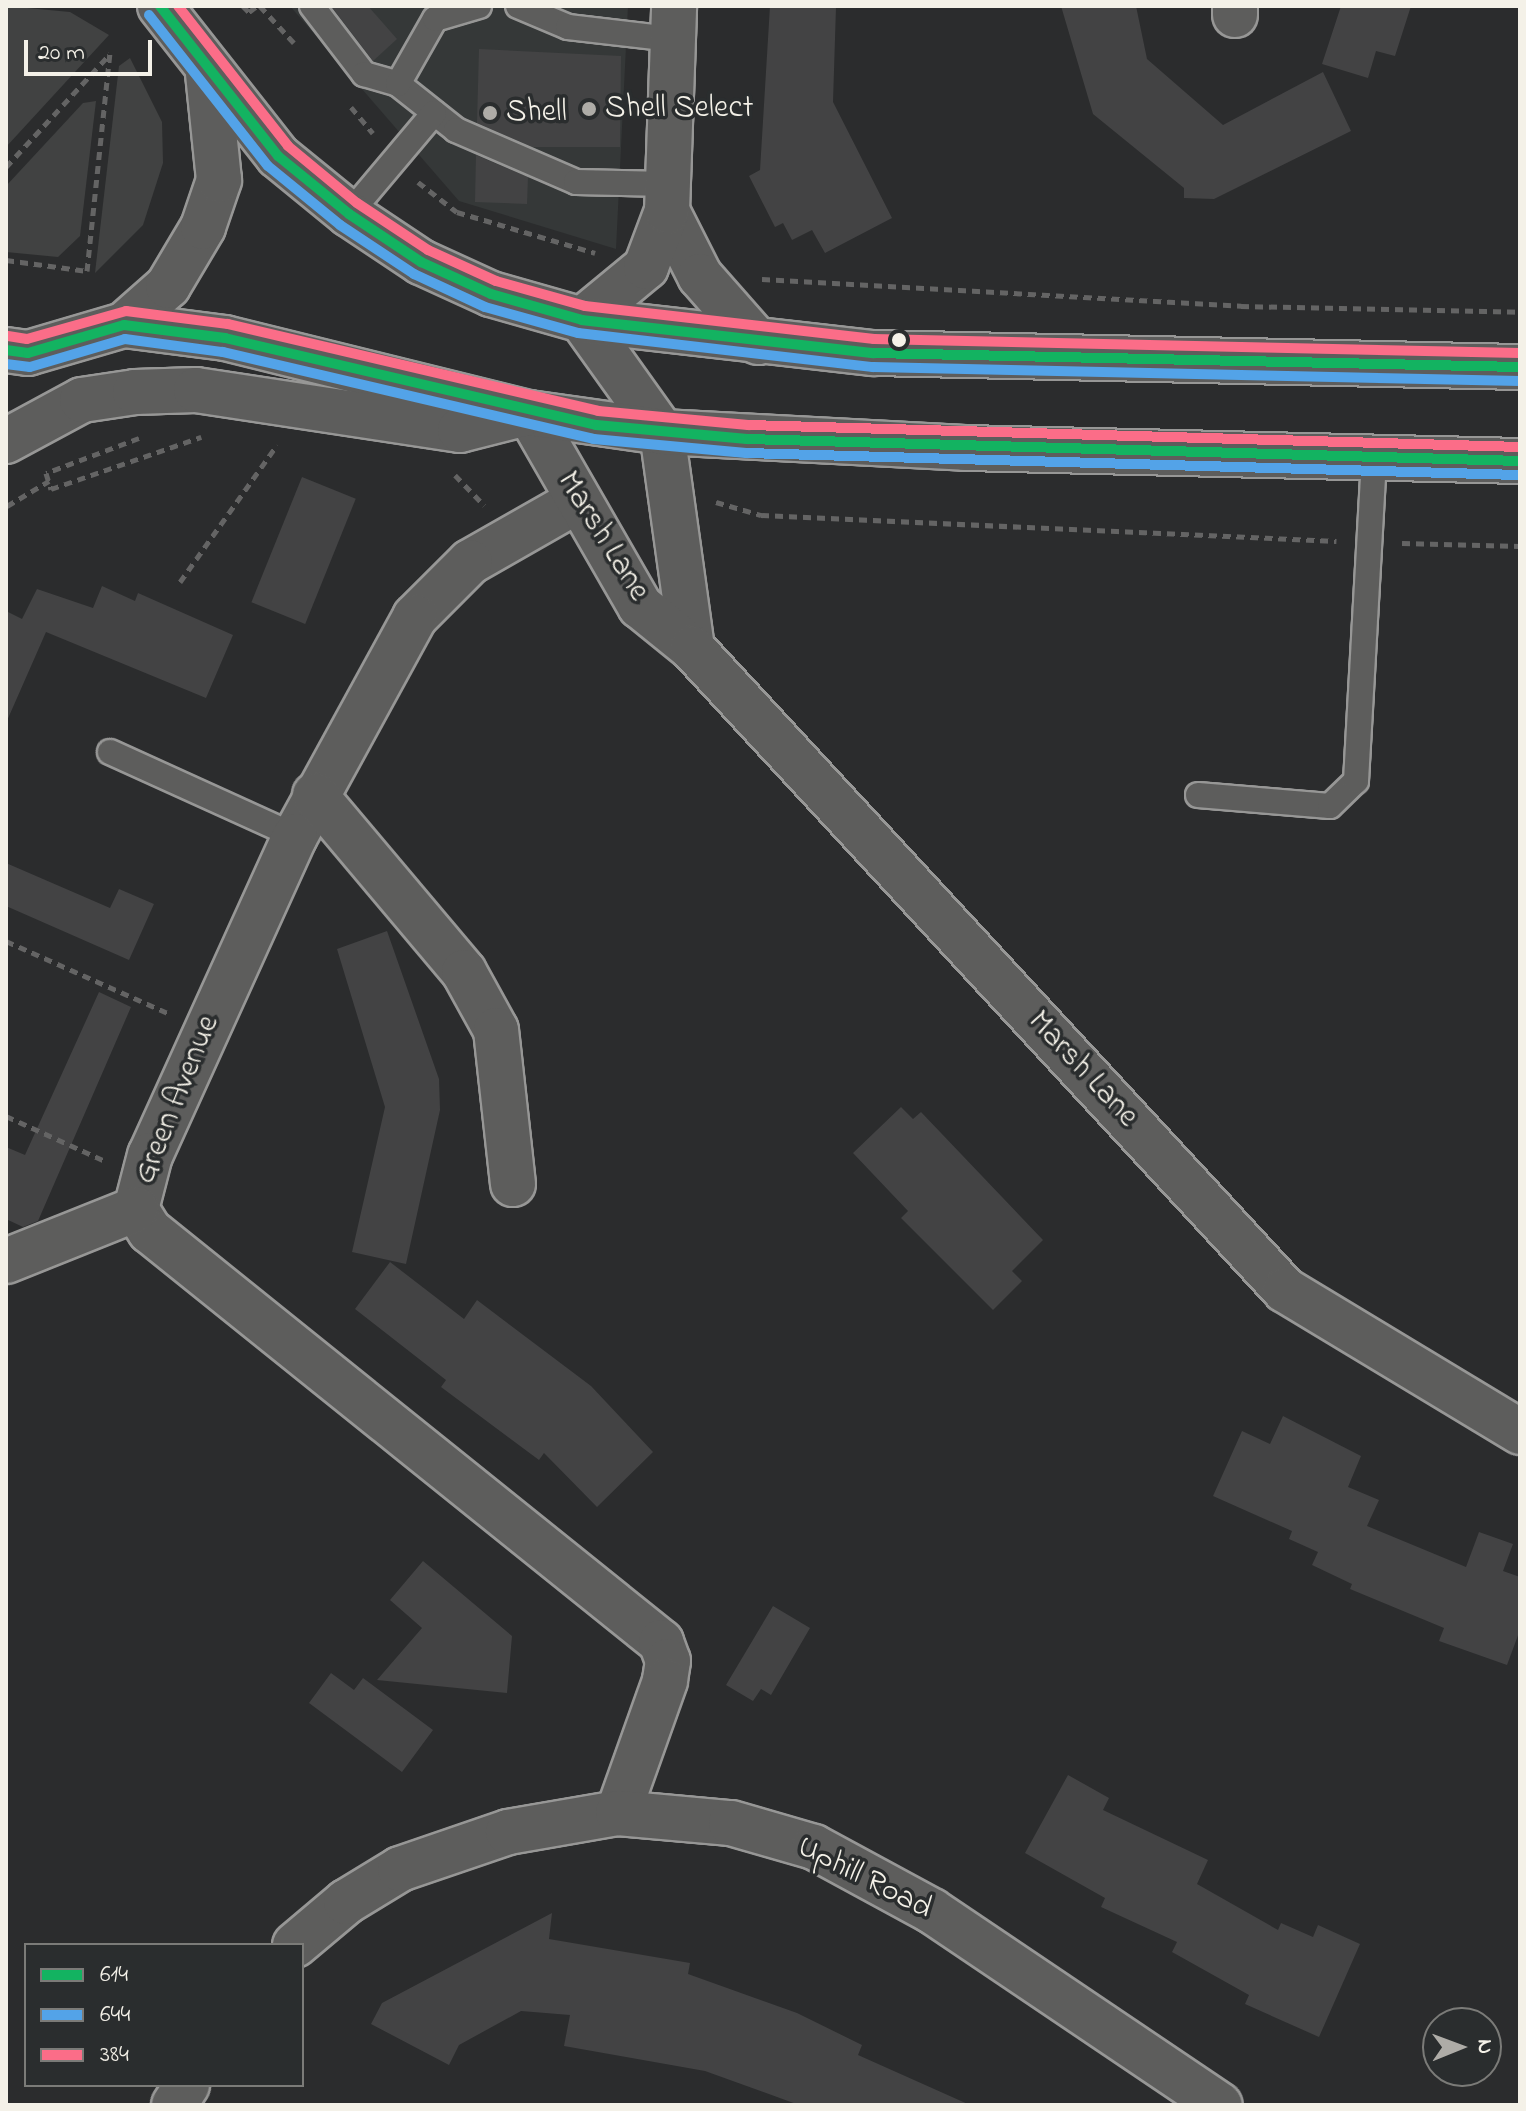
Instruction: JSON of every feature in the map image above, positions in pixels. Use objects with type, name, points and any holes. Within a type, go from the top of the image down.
[{"type":"main road","points":[[160,6],[208,74],[278,156],[349,214],[421,262],[477,287],[582,320],[758,342],[952,356],[1520,367]]},
{"type":"main road","points":[[582,320],[646,267],[667,198],[673,22]]},
{"type":"main road","points":[[124,325],[186,261],[215,192],[208,74]]},
{"type":"main road","points":[[667,198],[700,276],[758,342]]},
{"type":"main road","name":"Marsh Lane","points":[[582,320],[662,432],[692,648]]},
{"type":"main road","points":[[13,359],[124,325],[225,338],[529,413],[662,432],[965,448],[1520,461]]},
{"type":"main road","points":[[6,441],[82,400],[135,392],[196,390],[460,430],[529,413]]},
{"type":"main road","name":"Marsh Lane","points":[[529,413],[640,606],[692,648],[1285,1290],[1520,1432]]},
{"type":"main road","name":"Green Avenue","points":[[577,501],[470,562],[415,617],[295,836],[205,1030],[140,1194],[150,1231],[661,1642],[668,1661],[665,1681],[618,1813]]},
{"type":"main road","points":[[315,795],[464,972],[496,1030],[513,1184]]},
{"type":"main road","points":[[6,1261],[140,1194]]},
{"type":"main road","name":"Uphill Road","points":[[297,1943],[346,1902],[400,1869],[508,1832],[618,1813],[731,1823],[814,1847],[932,1911],[1220,2105]]},
{"type":"main road","points":[[174,2105],[186,2087]]},
{"type":"lane","points":[[312,6],[364,74],[398,84],[456,130],[576,182],[667,198]]},
{"type":"lane","points":[[398,84],[435,19],[479,6]]},
{"type":"lane","points":[[518,6],[568,27],[673,22]]},
{"type":"lane","points":[[349,214],[434,113]]},
{"type":"lane","points":[[1198,795],[1330,806],[1356,781],[1372,542],[1374,457]]},
{"type":"lane","points":[[110,752],[295,836]]},
{"type":"path","points":[[243,6],[249,12],[257,6]]},
{"type":"path","points":[[6,167],[110,53],[87,271],[6,260]]},
{"type":"path","points":[[432,196],[457,212],[601,254]]},
{"type":"path","points":[[758,279],[1241,306],[1520,312]]},
{"type":"path","points":[[147,435],[46,473],[51,489],[199,438]]},
{"type":"path","points":[[180,582],[278,440]]},
{"type":"path","points":[[447,467],[495,516]]},
{"type":"path","points":[[7,506],[49,481]]},
{"type":"path","points":[[707,499],[761,515],[1520,546]]},
{"type":"path","points":[[6,941],[205,1030]]},
{"type":"path","points":[[6,1116],[140,1194]]},
{"type":"shaded area","points":[[6,6],[70,12],[109,35],[6,147]]},
{"type":"shaded area","points":[[290,6],[628,6],[616,249],[459,201]]},
{"type":"shaded area","points":[[130,58],[162,122],[163,163],[143,225],[95,273],[119,66]]},
{"type":"shaded area","points":[[96,101],[80,236],[58,257],[6,252],[6,186],[83,103]]},
{"type":"building","points":[[331,6],[368,6],[397,39],[373,61]]},
{"type":"building","points":[[770,6],[836,7],[833,102],[892,218],[825,253],[812,230],[792,240],[783,223],[775,227],[749,176],[760,170]]},
{"type":"building","points":[[1061,6],[1136,6],[1147,59],[1223,125],[1323,72],[1351,131],[1214,199],[1184,198],[1184,188],[1093,114]]},
{"type":"building","points":[[1341,6],[1411,6],[1395,56],[1376,51],[1368,78],[1322,64]]},
{"type":"building","points":[[479,49],[621,56],[620,147],[532,147],[477,123]]},
{"type":"building","points":[[476,155],[528,177],[527,204],[475,202]]},
{"type":"building","points":[[302,477],[356,499],[305,624],[251,602]]},
{"type":"building","points":[[102,586],[135,601],[138,593],[233,635],[206,698],[46,632],[6,723],[6,611],[22,619],[37,589],[93,608]]},
{"type":"building","points":[[6,863],[110,908],[119,889],[154,904],[129,960],[6,906]]},
{"type":"building","points":[[387,931],[439,1079],[440,1110],[406,1264],[352,1252],[385,1107],[337,949]]},
{"type":"building","points":[[99,992],[131,1007],[38,1221],[23,1227],[6,1219],[6,1147],[25,1155]]},
{"type":"building","points":[[901,1107],[913,1119],[921,1112],[1043,1240],[1012,1271],[1022,1281],[993,1310],[901,1218],[908,1211],[853,1153]]},
{"type":"building","points":[[390,1262],[464,1319],[477,1300],[591,1386],[653,1452],[597,1507],[544,1453],[539,1460],[441,1387],[446,1380],[355,1309]]},
{"type":"building","points":[[1283,1416],[1361,1456],[1348,1487],[1379,1500],[1367,1526],[1466,1567],[1479,1532],[1513,1544],[1503,1571],[1520,1577],[1520,1630],[1507,1665],[1439,1641],[1444,1628],[1350,1589],[1352,1584],[1312,1565],[1318,1552],[1289,1539],[1292,1531],[1213,1496],[1242,1431],[1270,1444]]},
{"type":"building","points":[[423,1561],[512,1636],[507,1693],[377,1680],[422,1628],[390,1600]]},
{"type":"building","points":[[773,1606],[810,1628],[771,1695],[761,1689],[753,1701],[726,1685]]},
{"type":"building","points":[[331,1673],[354,1690],[363,1678],[433,1730],[402,1772],[309,1703]]},
{"type":"building","points":[[1068,1775],[1109,1798],[1103,1810],[1208,1860],[1197,1884],[1278,1930],[1281,1923],[1313,1937],[1318,1925],[1360,1944],[1319,2037],[1245,2004],[1249,1995],[1172,1952],[1177,1942],[1101,1907],[1105,1898],[1025,1853]]},
{"type":"building","points":[[552,1913],[549,1939],[690,1963],[688,1974],[797,2013],[862,2045],[858,2055],[970,2105],[799,2105],[705,2071],[564,2046],[570,2015],[521,2011],[459,2045],[449,2065],[371,2024],[382,2003]]},
{"type":"transit line","name":"614","points":[[160,6],[278,156],[349,214],[421,262],[491,294],[582,320],[873,353],[1520,367]]},
{"type":"transit line","name":"384","points":[[178,6],[288,146],[357,203],[428,250],[496,281],[585,306],[874,339],[1520,353]]},
{"type":"transit line","name":"644","points":[[149,15],[268,166],[340,225],[414,274],[485,307],[578,333],[873,367],[1520,381]]},
{"type":"transit line","name":"384","points":[[8,336],[27,339],[126,311],[228,324],[598,411],[748,425],[1520,447]]},
{"type":"transit line","name":"614","points":[[6,350],[28,353],[124,325],[225,338],[596,425],[747,439],[1520,461]]},
{"type":"transit line","name":"644","points":[[6,364],[30,367],[125,339],[223,352],[593,439],[746,453],[1520,475]]},
{"type":"place","name":"Shell Select","points":[[589,109]]},
{"type":"place","name":"Shell","points":[[490,113]]}]
